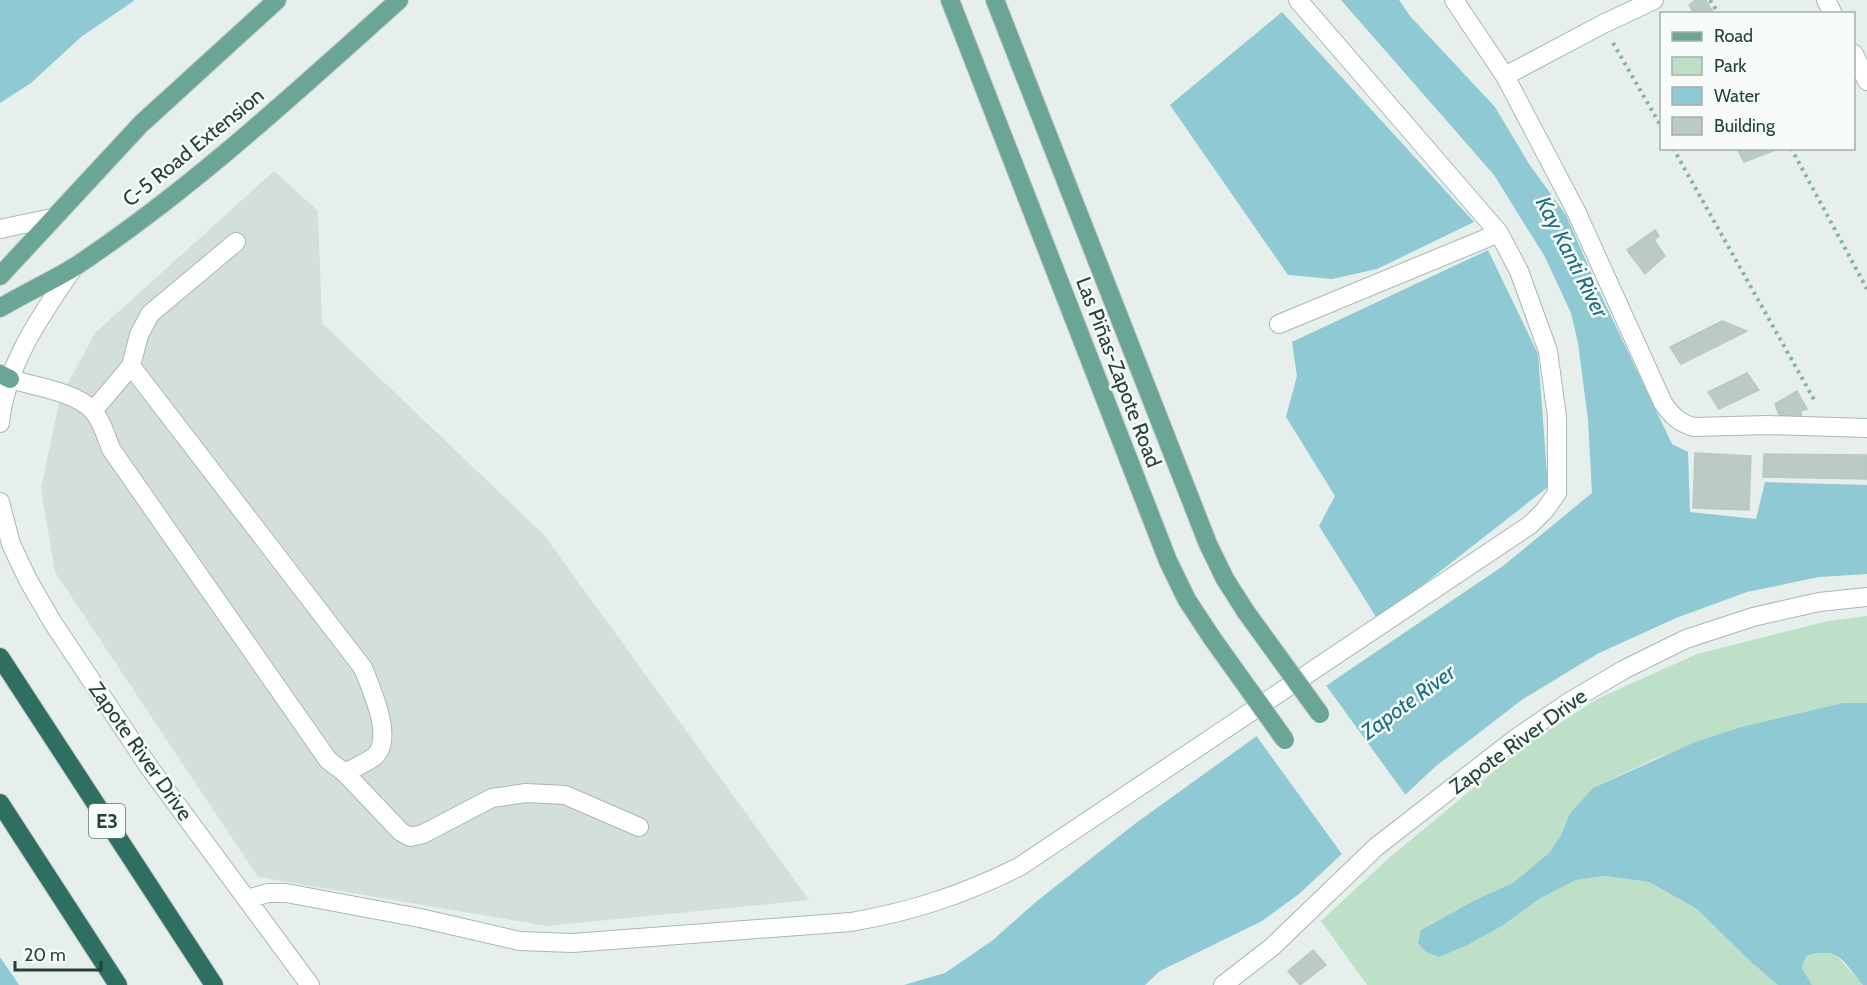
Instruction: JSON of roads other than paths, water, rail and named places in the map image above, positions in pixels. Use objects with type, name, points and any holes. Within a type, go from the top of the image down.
[{"type":"highway","name":"E3","points":[[0,657],[214,985]]},
{"type":"highway","points":[[0,803],[118,985]]},
{"type":"main road","name":"C-5 Road Extension","points":[[0,276],[141,124],[277,0]]},
{"type":"main road","name":"C-5 Road Extension","points":[[0,308],[74,267],[165,202],[239,143],[399,0]]},
{"type":"main road","name":"Las Piñas-Zapote Road","points":[[950,0],[1168,561],[1187,600],[1285,740]]},
{"type":"main road","name":"Las Piñas-Zapote Road","points":[[995,0],[1208,544],[1225,579],[1246,612],[1320,714]]},
{"type":"street","points":[[246,899],[268,893],[286,893],[323,898],[520,941],[572,943],[851,922],[895,915],[978,887],[1019,867],[1530,525],[1557,493],[1557,417],[1548,351],[1519,271],[1499,232],[1298,0]]},
{"type":"street","points":[[1454,0],[1505,76],[1576,211],[1663,403],[1673,417],[1694,427],[1767,425],[1867,428]]},
{"type":"street","points":[[1505,76],[1654,0]]},
{"type":"street","points":[[1855,56],[1867,81]]},
{"type":"street","points":[[0,229],[52,218]]},
{"type":"street","points":[[1279,324],[1499,232]]},
{"type":"street","points":[[93,411],[131,366],[139,335],[150,314],[236,242]]},
{"type":"street","points":[[0,423],[5,376],[74,267]]},
{"type":"street","points":[[131,366],[363,668],[381,717],[381,748],[375,756],[345,773]]},
{"type":"street","points":[[5,376],[78,398],[93,411],[118,459],[328,760],[345,773],[401,832],[410,837],[423,834],[492,798],[526,793],[565,795],[639,827]]},
{"type":"street","name":"Zapote River Drive","points":[[0,502],[11,544],[28,580],[53,622],[149,767],[310,985]]},
{"type":"street","name":"Zapote River Drive","points":[[1223,985],[1272,947],[1376,847],[1515,739],[1569,702],[1625,669],[1686,639],[1753,617],[1819,602],[1867,597]]},
{"type":"water","points":[[0,0],[135,0],[81,37],[31,83],[0,103]]},
{"type":"water","points":[[1341,0],[1399,0],[1410,16],[1495,107],[1529,164],[1566,215],[1600,293],[1672,444],[1688,452],[1690,512],[1756,519],[1765,482],[1867,485],[1867,574],[1819,577],[1747,592],[1676,618],[1599,653],[1523,699],[1436,766],[1299,894],[1262,921],[1160,971],[1145,985],[904,985],[945,973],[993,940],[1037,901],[1136,823],[1336,679],[1503,566],[1592,493],[1588,420],[1578,343],[1571,313],[1545,257],[1494,175]]},
{"type":"water","points":[[1282,12],[1474,222],[1377,269],[1332,279],[1288,275],[1170,105]]},
{"type":"water","points":[[1488,250],[1538,354],[1548,487],[1378,620],[1319,526],[1335,496],[1286,417],[1297,376],[1292,342]]},
{"type":"water","points":[[1842,703],[1867,703],[1867,985],[1863,985],[1845,963],[1833,954],[1817,953],[1806,956],[1802,968],[1812,985],[1778,985],[1697,909],[1649,882],[1605,876],[1576,880],[1539,899],[1502,926],[1466,946],[1439,957],[1426,952],[1418,943],[1421,930],[1475,900],[1513,883],[1549,853],[1561,835],[1570,813],[1593,788],[1693,743],[1741,727]]},
{"type":"water","points":[[0,957],[19,985],[0,985]]},
{"type":"water label","name":"Kay Kanti River","points":[[1572,257]]},
{"type":"water label","name":"Zapote River","points":[[1408,702]]}]
